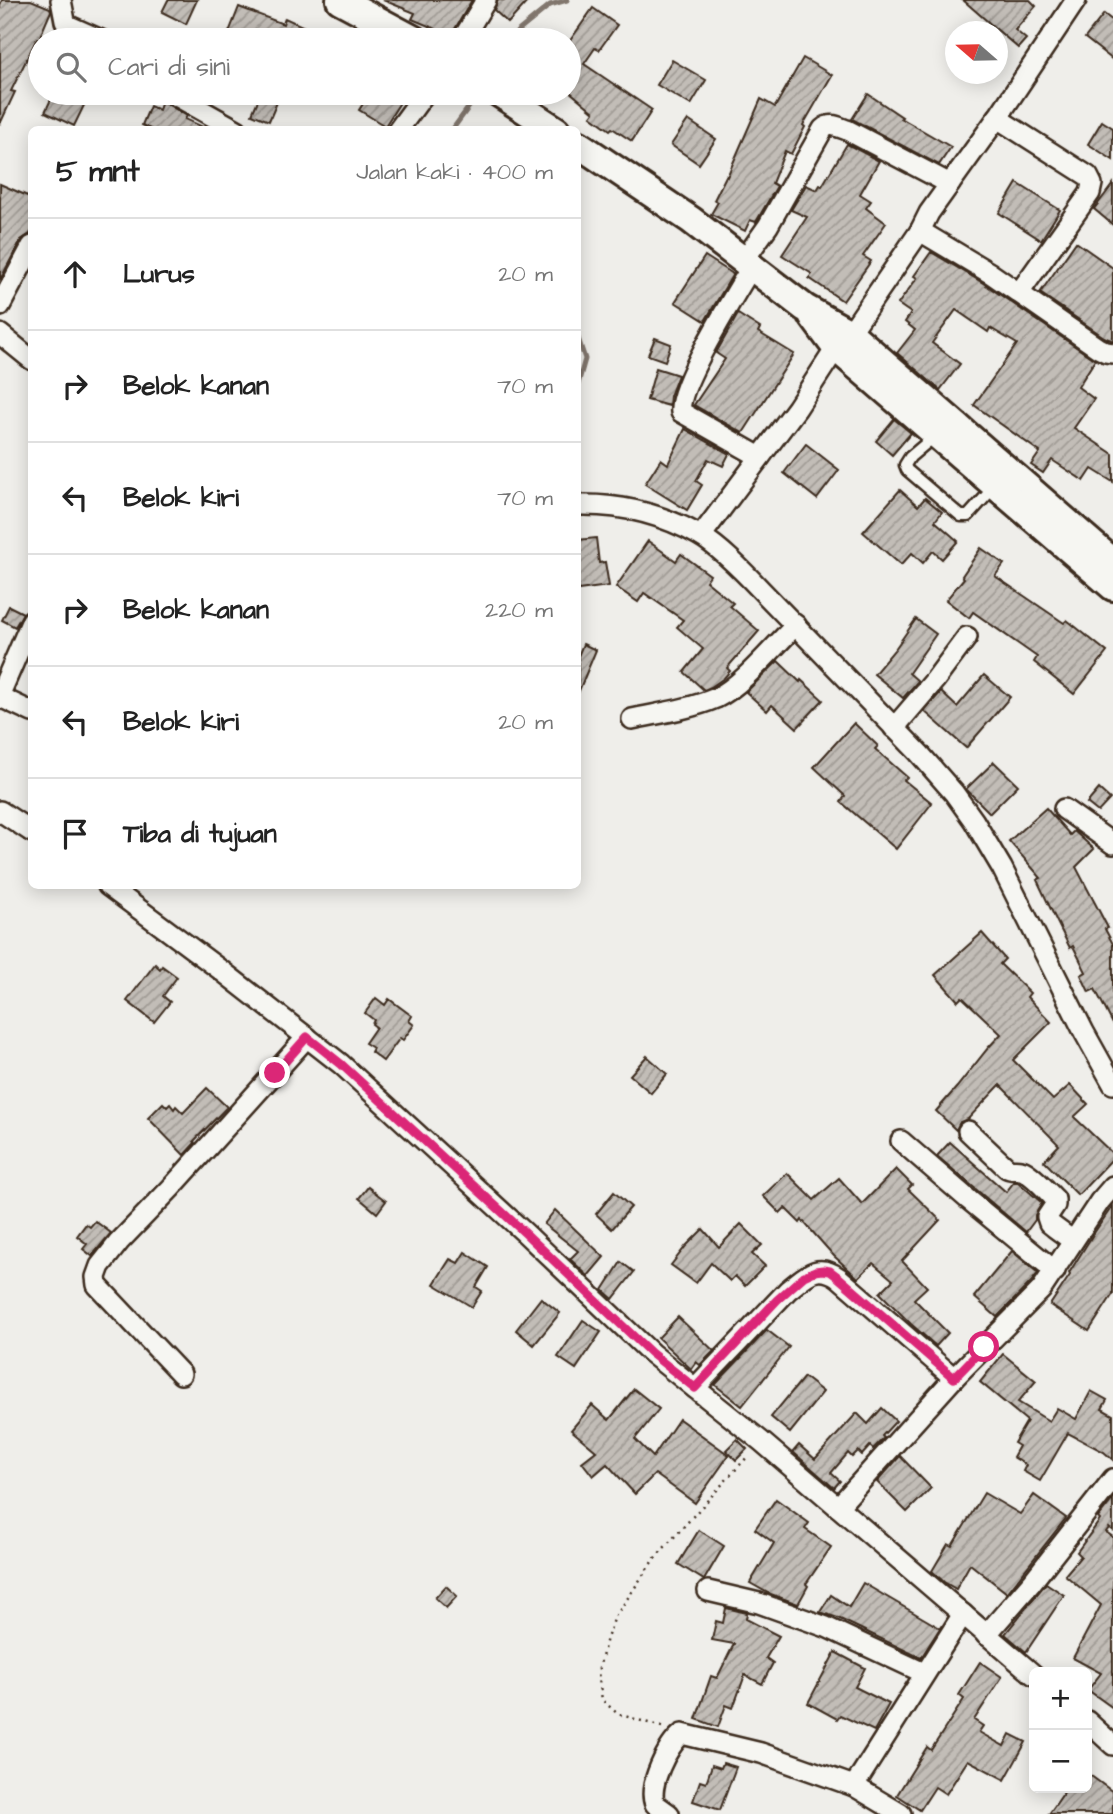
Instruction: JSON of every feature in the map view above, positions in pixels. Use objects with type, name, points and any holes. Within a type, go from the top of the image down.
[{"type":"street","points":[[61,0],[67,25],[74,28]]},
{"type":"street","points":[[469,28],[486,0]]},
{"type":"street","points":[[701,536],[797,408],[1076,0]]},
{"type":"street","points":[[351,2],[395,28]]},
{"type":"street","points":[[192,105],[230,126]]},
{"type":"street","points":[[401,126],[416,105]]},
{"type":"street","points":[[517,105],[550,126]]},
{"type":"street","points":[[997,118],[1088,176],[1092,184],[1090,193],[1019,293]]},
{"type":"street","points":[[760,457],[681,412],[680,407],[703,351],[748,263],[823,129],[827,125],[846,130],[950,184]]},
{"type":"street","points":[[581,146],[691,220],[806,307],[936,435],[1113,587]]},
{"type":"street","points":[[920,231],[1019,293],[1098,348],[1113,353]]},
{"type":"street","points":[[0,306],[28,254]]},
{"type":"street","points":[[0,334],[28,357]]},
{"type":"street","points":[[843,341],[1113,562]]},
{"type":"street","points":[[581,505],[644,512],[701,536],[736,564],[928,763],[974,821],[1002,868],[1113,1084]]},
{"type":"street","points":[[632,719],[696,705],[719,696],[742,679],[796,625]]},
{"type":"street","points":[[28,630],[0,696],[28,710]]},
{"type":"street","points":[[894,728],[967,637]]},
{"type":"street","points":[[1064,809],[1113,844]]},
{"type":"street","points":[[0,811],[28,829]]},
{"type":"street","points":[[112,889],[341,1064],[651,1353],[761,1441],[1029,1671]]},
{"type":"street","points":[[181,1374],[97,1284],[96,1277],[100,1266],[118,1242],[171,1188],[307,1037]]},
{"type":"street","points":[[968,1131],[1007,1168],[1026,1172],[1055,1199],[1055,1205],[1047,1217],[1049,1223],[1073,1241]]},
{"type":"street","points":[[901,1141],[1055,1271]]},
{"type":"street","points":[[838,1507],[954,1378],[1041,1290],[1100,1201],[1113,1186]]},
{"type":"street","points":[[695,1388],[788,1290],[804,1276],[823,1270],[838,1277],[954,1378]]},
{"type":"street","points":[[986,1635],[1113,1479]]},
{"type":"street","points":[[708,1591],[760,1603],[825,1627],[924,1673]]},
{"type":"street","points":[[854,1786],[962,1614]]},
{"type":"street","points":[[1092,1726],[1113,1745]]},
{"type":"street","points":[[669,1814],[655,1804],[653,1793],[668,1749],[682,1734],[797,1764],[854,1786],[901,1814]]},
{"type":"lane","points":[[936,435],[910,457],[905,465],[934,493],[961,516],[968,516],[995,486]]},
{"type":"path","points":[[682,1734],[618,1714],[602,1700],[598,1672],[615,1618],[654,1559],[761,1441]]},
{"type":"building","points":[[2,0],[31,0],[50,8],[51,11],[44,28],[28,28],[28,56],[11,91],[15,92],[0,124]]},
{"type":"building","points":[[168,0],[197,0],[186,24],[162,12]]},
{"type":"building","points":[[383,0],[472,0],[456,28],[434,28],[412,19],[415,13]]},
{"type":"building","points":[[498,0],[529,0],[508,23],[494,10]]},
{"type":"building","points":[[963,0],[1030,0],[1036,6],[1015,30],[1026,39],[1018,48],[1008,39],[1008,21],[987,21]]},
{"type":"building","points":[[239,7],[283,24],[285,18],[307,28],[231,28]]},
{"type":"building","points":[[593,8],[617,25],[599,50],[595,48],[584,64],[652,110],[632,141],[591,116],[594,112],[581,101],[581,28],[579,28]]},
{"type":"building","points":[[1104,14],[1113,21],[1113,60],[1085,38]]},
{"type":"building","points":[[803,58],[832,75],[803,125],[805,127],[791,154],[785,151],[772,183],[777,186],[756,222],[750,220],[745,231],[711,214],[718,202],[714,200],[761,99],[775,107]]},
{"type":"building","points":[[672,60],[706,80],[691,105],[657,85]]},
{"type":"building","points":[[868,94],[901,118],[951,147],[939,165],[852,119]]},
{"type":"building","points":[[48,105],[84,105],[74,126],[45,112]]},
{"type":"building","points":[[161,105],[169,105],[187,116],[185,119],[200,126],[142,125],[150,106],[159,110]]},
{"type":"building","points":[[256,105],[276,105],[269,121],[252,114]]},
{"type":"building","points":[[362,105],[398,105],[385,126],[359,110]]},
{"type":"building","points":[[688,120],[716,139],[699,164],[671,145]]},
{"type":"building","points":[[1102,121],[1113,128],[1113,160],[1088,144]]},
{"type":"building","points":[[847,144],[879,161],[860,194],[871,201],[866,208],[886,223],[863,256],[871,261],[843,301],[809,278],[812,274],[782,255],[807,217],[791,210],[806,185],[817,190],[822,186]]},
{"type":"building","points":[[1017,183],[1060,210],[1041,240],[999,213]]},
{"type":"building","points":[[0,184],[28,196],[28,235],[21,240],[0,280]]},
{"type":"building","points":[[1113,184],[1113,225],[1094,209]]},
{"type":"building","points":[[1076,242],[1113,268],[1113,341],[1040,293]]},
{"type":"building","points":[[931,252],[983,283],[1095,360],[1078,387],[1094,399],[1074,428],[1113,454],[1113,482],[1092,469],[1084,481],[1052,460],[1043,473],[1031,465],[1040,452],[974,405],[1017,344],[990,328],[988,332],[956,310],[932,343],[960,364],[940,390],[897,353],[915,330],[905,322],[911,313],[898,304],[917,278],[914,276]]},
{"type":"building","points":[[705,256],[733,274],[705,321],[675,302]]},
{"type":"building","points":[[738,314],[760,328],[758,332],[794,354],[743,433],[694,405],[725,359],[716,353]]},
{"type":"building","points":[[655,338],[671,344],[665,361],[648,355]]},
{"type":"building","points":[[656,368],[678,375],[669,406],[647,400]]},
{"type":"building","points":[[894,419],[911,433],[892,455],[876,441]]},
{"type":"building","points":[[685,429],[729,454],[723,466],[708,459],[696,481],[702,485],[687,510],[645,484],[661,459],[668,464]]},
{"type":"building","points":[[806,444],[839,470],[817,499],[784,473]]},
{"type":"building","points":[[900,490],[918,506],[925,498],[942,512],[935,521],[958,541],[942,559],[933,551],[923,563],[912,553],[901,565],[863,532]]},
{"type":"building","points":[[596,538],[599,563],[605,562],[609,586],[581,590],[581,540]]},
{"type":"building","points":[[648,541],[676,561],[681,554],[710,575],[706,581],[733,603],[730,606],[759,631],[727,668],[730,671],[724,678],[704,690],[684,672],[703,649],[677,627],[683,620],[644,593],[638,602],[616,587]]},
{"type":"building","points":[[981,548],[1004,564],[995,576],[1064,623],[1067,620],[1107,652],[1074,694],[1034,662],[1037,657],[973,612],[969,618],[946,600],[964,578],[962,576]]},
{"type":"building","points":[[9,606],[23,613],[15,627],[2,620]]},
{"type":"building","points":[[916,619],[936,634],[909,673],[918,681],[903,698],[874,674]]},
{"type":"building","points":[[583,644],[596,650],[581,686]]},
{"type":"building","points":[[778,661],[823,700],[797,728],[772,705],[767,711],[746,692]]},
{"type":"building","points":[[984,675],[1010,697],[966,748],[924,711],[941,692],[957,707]]},
{"type":"building","points":[[854,723],[878,746],[875,749],[907,777],[904,780],[932,803],[896,849],[841,802],[845,796],[814,767]]},
{"type":"building","points":[[994,762],[1018,785],[990,813],[966,789]]},
{"type":"building","points":[[1099,789],[1110,799],[1098,812],[1087,803]]},
{"type":"building","points":[[1046,808],[1070,835],[1074,831],[1094,849],[1076,867],[1108,928],[1105,929],[1113,944],[1113,1024],[1095,989],[1089,992],[1081,975],[1086,972],[1057,922],[1037,880],[1041,878],[1009,841]]},
{"type":"building","points":[[982,933],[1005,959],[1000,964],[1030,993],[1027,997],[1051,1022],[1013,1060],[1053,1100],[1070,1085],[1088,1104],[1074,1117],[1113,1154],[1113,1158],[1078,1195],[1044,1161],[1059,1145],[1000,1085],[968,1119],[960,1122],[956,1130],[936,1111],[1001,1034],[962,997],[958,1001],[935,975]]},
{"type":"building","points":[[155,964],[177,977],[163,996],[170,1002],[154,1022],[127,1001]]},
{"type":"building","points":[[376,998],[385,1005],[389,999],[412,1016],[409,1021],[414,1025],[403,1040],[400,1038],[383,1061],[371,1052],[373,1048],[365,1043],[376,1027],[372,1024],[374,1020],[365,1013]]},
{"type":"building","points":[[647,1056],[667,1074],[651,1093],[630,1075]]},
{"type":"building","points":[[207,1088],[227,1107],[184,1155],[148,1118],[163,1103],[167,1107],[170,1104],[174,1109],[176,1106],[183,1113]]},
{"type":"building","points":[[950,1142],[1006,1192],[1014,1182],[1018,1182],[1042,1203],[1026,1232],[937,1156]]},
{"type":"building","points":[[896,1169],[912,1185],[908,1189],[940,1220],[902,1261],[927,1287],[914,1299],[948,1333],[936,1346],[880,1293],[893,1280],[873,1263],[858,1278],[802,1220],[800,1223],[785,1208],[780,1213],[763,1196],[787,1173],[814,1200],[839,1178],[862,1204]]},
{"type":"building","points":[[368,1187],[386,1201],[377,1213],[359,1198]]},
{"type":"building","points":[[614,1192],[631,1207],[612,1229],[596,1214]]},
{"type":"building","points":[[1113,1205],[1113,1294],[1089,1331],[1050,1305]]},
{"type":"building","points":[[555,1210],[604,1257],[588,1276],[570,1259],[578,1251],[544,1224]]},
{"type":"building","points":[[95,1221],[111,1233],[92,1256],[83,1249],[87,1244],[77,1236],[86,1224],[90,1227]]},
{"type":"building","points":[[741,1224],[762,1245],[752,1254],[765,1266],[745,1286],[735,1276],[730,1281],[711,1263],[696,1283],[671,1265],[703,1229],[719,1247]]},
{"type":"building","points":[[1012,1251],[1038,1273],[997,1317],[974,1297]]},
{"type":"building","points":[[465,1252],[488,1267],[476,1287],[482,1291],[472,1307],[434,1284],[450,1259],[458,1263]]},
{"type":"building","points":[[621,1262],[634,1272],[613,1299],[603,1290]]},
{"type":"building","points":[[541,1298],[560,1313],[534,1345],[516,1330]]},
{"type":"building","points":[[678,1317],[714,1351],[700,1365],[696,1362],[691,1369],[658,1338]]},
{"type":"building","points":[[583,1320],[601,1332],[576,1369],[558,1357]]},
{"type":"building","points":[[767,1330],[789,1347],[742,1406],[715,1385]]},
{"type":"building","points":[[1003,1354],[1036,1381],[1018,1402],[1049,1421],[1057,1408],[1076,1419],[1091,1391],[1107,1400],[1102,1409],[1113,1415],[1113,1460],[1104,1452],[1068,1433],[1040,1481],[1023,1471],[1026,1465],[1013,1457],[1019,1446],[1014,1443],[1027,1421],[980,1382]]},
{"type":"building","points":[[804,1377],[823,1392],[790,1433],[771,1417]]},
{"type":"building","points":[[634,1389],[659,1409],[635,1439],[653,1457],[679,1419],[729,1455],[695,1503],[655,1474],[635,1494],[607,1464],[593,1476],[582,1462],[596,1451],[571,1430],[592,1405],[609,1420]]},
{"type":"building","points":[[882,1408],[896,1421],[873,1449],[870,1446],[862,1455],[858,1451],[852,1457],[848,1453],[831,1473],[840,1481],[834,1488],[793,1452],[799,1445],[815,1459],[857,1413],[868,1424]]},
{"type":"building","points":[[737,1439],[747,1449],[736,1460],[726,1450]]},
{"type":"building","points":[[900,1456],[931,1488],[907,1512],[877,1482]]},
{"type":"building","points":[[984,1493],[1020,1514],[1034,1495],[1066,1518],[1007,1593],[970,1564],[956,1589],[932,1571],[948,1544],[952,1546]]},
{"type":"building","points":[[776,1499],[809,1523],[805,1529],[831,1547],[806,1584],[808,1586],[798,1604],[750,1583],[774,1543],[755,1529]]},
{"type":"building","points":[[1113,1499],[1113,1531],[1109,1528],[1106,1532],[1113,1537],[1113,1708],[1092,1693],[1092,1685],[1101,1673],[1073,1658],[1101,1605],[1065,1575],[1081,1556],[1077,1552],[1100,1520],[1098,1518]]},
{"type":"building","points":[[699,1530],[724,1546],[704,1580],[678,1564]]},
{"type":"building","points":[[863,1583],[940,1628],[921,1658],[820,1612],[831,1595],[849,1607]]},
{"type":"building","points":[[1046,1583],[1064,1595],[1026,1652],[1005,1634]]},
{"type":"building","points":[[446,1586],[457,1596],[446,1608],[435,1598]]},
{"type":"building","points":[[726,1608],[747,1613],[746,1619],[779,1636],[766,1658],[773,1663],[762,1684],[745,1675],[733,1708],[726,1705],[718,1727],[696,1719],[711,1676],[717,1678],[734,1644],[712,1640],[716,1621],[723,1623]]},
{"type":"building","points":[[835,1652],[865,1668],[855,1687],[889,1704],[874,1731],[840,1715],[837,1719],[808,1703]]},
{"type":"building","points":[[980,1662],[1002,1677],[974,1720],[983,1726],[979,1732],[1004,1746],[1010,1734],[1026,1742],[1005,1780],[968,1760],[946,1794],[935,1787],[920,1810],[897,1795],[927,1747],[931,1750],[964,1699],[959,1695]]},
{"type":"building","points":[[723,1763],[736,1767],[720,1810],[693,1801],[700,1781],[706,1783],[712,1765],[721,1768]]},
{"type":"building","points":[[1092,1777],[1113,1792],[1113,1814],[1049,1814],[1064,1793],[1092,1793]]},
{"type":"waterway","points":[[522,28],[550,5],[567,0]]},
{"type":"waterway","points":[[455,126],[470,105]]},
{"type":"waterway","points":[[581,347],[585,359],[581,373]]},
{"type":"route","points":[[275,1073],[307,1037],[341,1064],[525,1233],[651,1353],[695,1388],[777,1300],[804,1276],[815,1271],[830,1271],[838,1277],[954,1378],[984,1347]]}]
